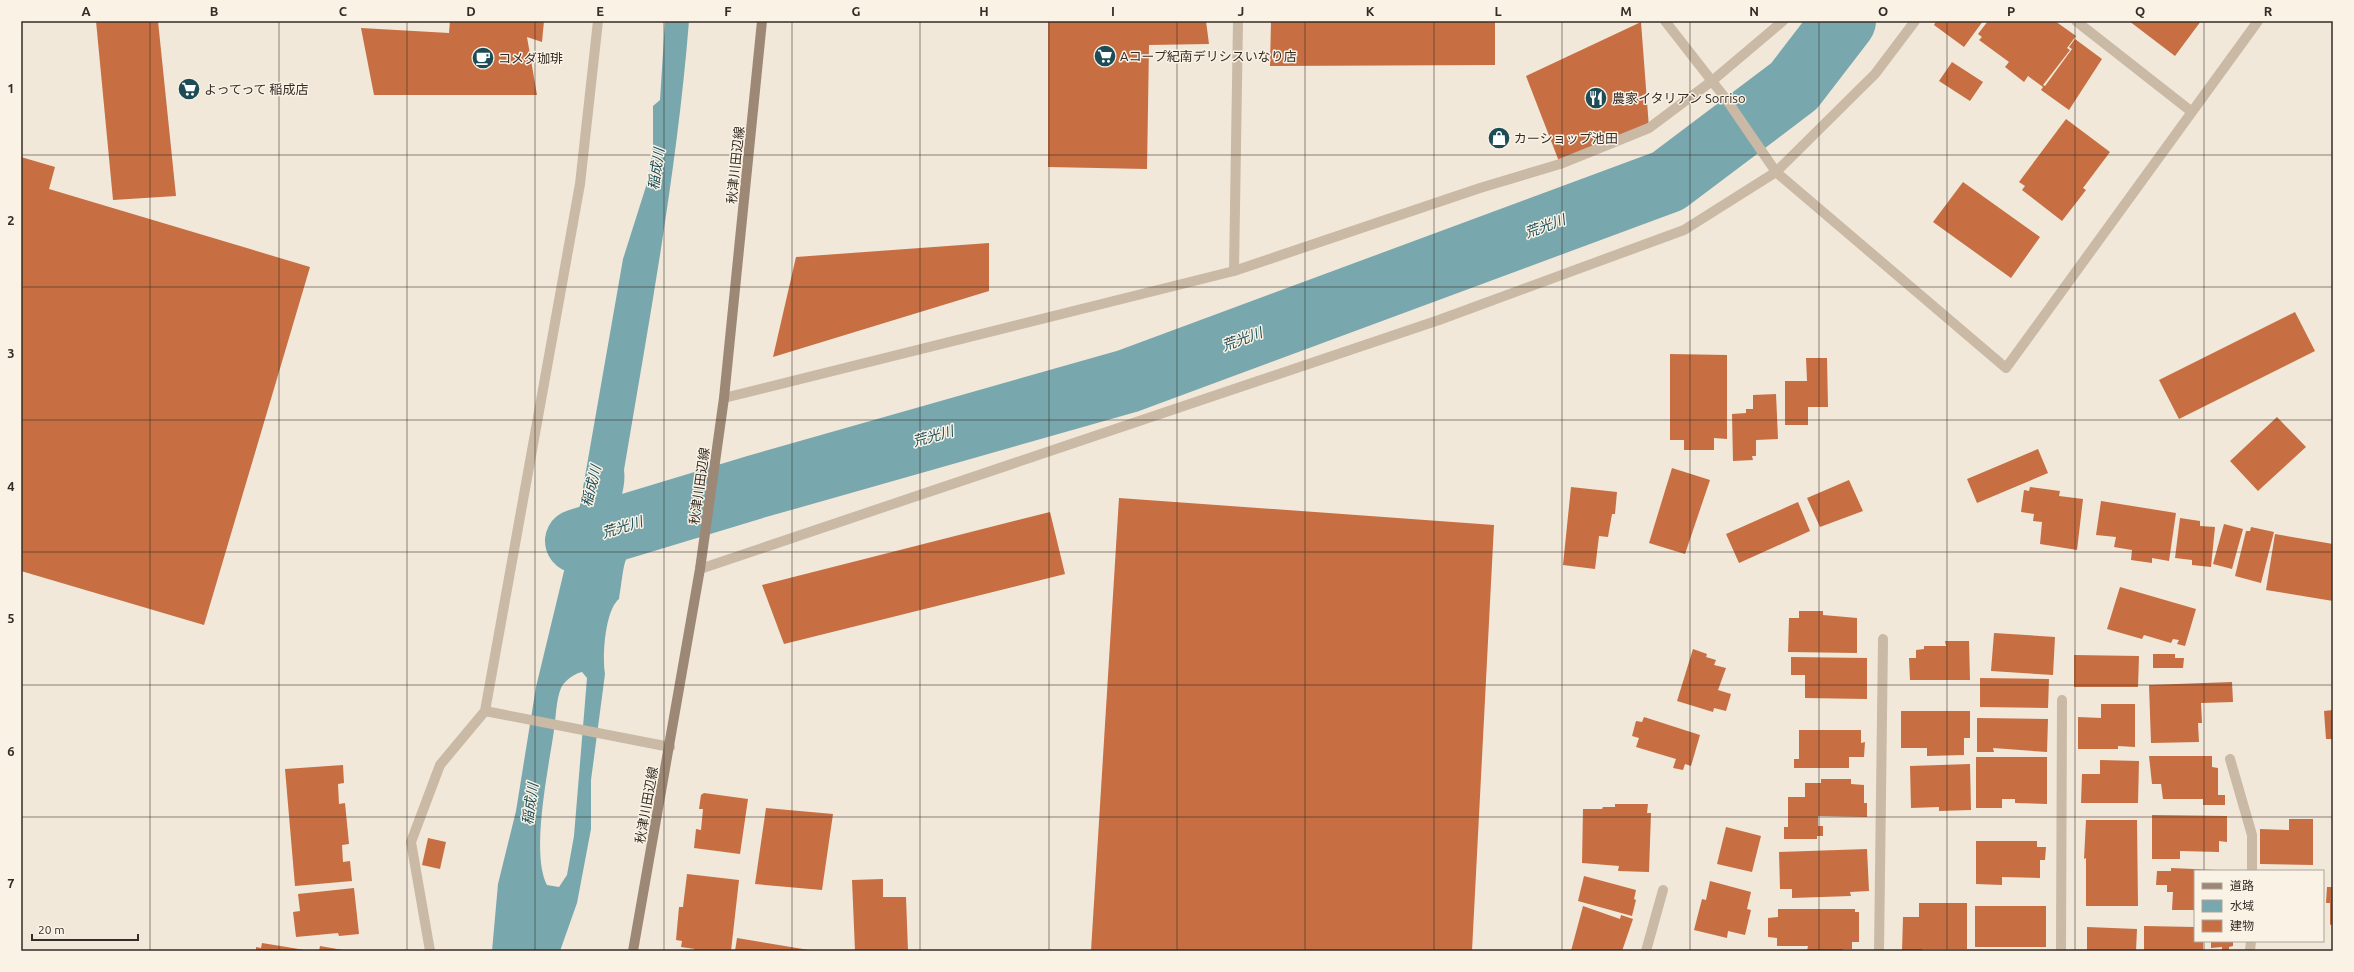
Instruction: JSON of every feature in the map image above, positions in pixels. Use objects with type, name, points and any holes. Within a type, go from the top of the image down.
[{"type":"main road","name":"秋津川田辺線","points":[[633,951],[670,747],[700,569],[724,398],[762,21]]},
{"type":"street","points":[[430,951],[411,842],[440,765],[486,711],[580,184],[598,21]]},
{"type":"street","points":[[1234,271],[1238,21]]},
{"type":"street","points":[[1665,21],[1726,99],[1776,172],[2006,368],[2258,21]]},
{"type":"street","points":[[724,398],[1234,271],[1480,188],[1568,161],[1649,128],[1712,81],[1783,21]]},
{"type":"street","points":[[700,569],[1440,320],[1677,233],[1776,172],[1875,74],[1915,21]]},
{"type":"street","points":[[2076,21],[2192,112]]},
{"type":"street","points":[[1879,951],[1883,639]]},
{"type":"street","points":[[2061,951],[2062,700]]},
{"type":"street","points":[[486,711],[627,737],[670,747]]},
{"type":"street","points":[[2230,759],[2252,835],[2252,870]]},
{"type":"street","points":[[1646,951],[1663,890]]},
{"type":"water","name":"稲成川","points":[[665,21],[689,21],[684,78],[670,190],[624,470],[624,486],[617,518],[618,535],[627,534],[655,494],[660,496],[656,530],[644,538],[630,551],[624,566],[619,599],[610,613],[604,646],[605,674],[591,780],[591,829],[577,903],[560,951],[492,951],[498,884],[516,811],[536,687],[580,505],[623,259],[649,177],[653,144],[653,106],[660,100]],"holes":[[[582,672],[587,678],[574,836],[567,875],[559,887],[547,885],[542,871],[540,852],[542,809],[559,693],[562,685],[573,676]]]},
{"type":"building","points":[[96,21],[158,21],[176,196],[113,200]]},
{"type":"building","points":[[450,21],[544,21],[542,42],[527,37],[537,95],[374,95],[361,28],[449,33]]},
{"type":"building","points":[[1048,21],[1206,21],[1209,44],[1149,45],[1147,169],[1048,167]]},
{"type":"building","points":[[1271,21],[1495,21],[1495,65],[1270,66]]},
{"type":"building","points":[[1936,21],[1983,21],[1964,47],[1934,25]]},
{"type":"building","points":[[1988,21],[2055,21],[2076,36],[2067,48],[2070,50],[2043,85],[2045,86],[2072,49],[2069,47],[2075,39],[2102,59],[2069,110],[2041,90],[2043,87],[2028,76],[2024,82],[2005,67],[2009,62],[1979,40],[1982,37],[1978,34]]},
{"type":"building","points":[[2129,21],[2201,21],[2175,56]]},
{"type":"building","points":[[1641,22],[1649,128],[1560,164],[1526,76]]},
{"type":"building","points":[[1952,62],[1983,82],[1970,101],[1939,81]]},
{"type":"building","points":[[2066,119],[2110,152],[2083,188],[2086,190],[2062,221],[2022,190],[2025,186],[2019,182]]},
{"type":"building","points":[[21,157],[55,167],[49,189],[310,267],[204,625],[21,571]]},
{"type":"building","points":[[1963,182],[2040,237],[2011,278],[1933,222]]},
{"type":"building","points":[[989,243],[989,291],[773,357],[796,257]]},
{"type":"building","points":[[2295,312],[2315,351],[2179,419],[2159,380]]},
{"type":"building","points":[[1670,354],[1727,355],[1727,439],[1714,438],[1714,450],[1684,450],[1684,440],[1670,440]]},
{"type":"building","points":[[1806,358],[1827,358],[1828,407],[1808,407],[1808,425],[1785,425],[1785,381],[1807,381]]},
{"type":"building","points":[[1776,394],[1778,439],[1756,440],[1756,456],[1752,456],[1753,460],[1733,461],[1732,414],[1746,413],[1746,409],[1753,409],[1753,395]]},
{"type":"building","points":[[2277,417],[2306,447],[2258,491],[2230,461]]},
{"type":"building","points":[[2038,449],[2048,473],[1977,503],[1967,479]]},
{"type":"building","points":[[1672,468],[1710,480],[1685,554],[1649,543]]},
{"type":"building","points":[[1849,480],[1863,511],[1820,527],[1807,498]]},
{"type":"building","points":[[1571,487],[1617,492],[1615,514],[1612,514],[1608,537],[1599,536],[1595,569],[1563,565]]},
{"type":"building","points":[[2030,487],[2060,491],[2059,496],[2083,499],[2077,550],[2040,544],[2042,522],[2033,521],[2034,514],[2021,512],[2024,490],[2029,491]]},
{"type":"building","points":[[1119,498],[1494,525],[1472,951],[1091,951]]},
{"type":"building","points":[[2101,501],[2176,513],[2169,561],[2152,558],[2152,563],[2131,560],[2132,550],[2114,547],[2116,537],[2096,535]]},
{"type":"building","points":[[1798,502],[1810,531],[1739,563],[1726,534]]},
{"type":"building","points":[[1050,512],[1065,574],[784,644],[762,585]]},
{"type":"building","points":[[2180,518],[2200,521],[2200,526],[2215,527],[2211,567],[2192,565],[2192,560],[2175,558]]},
{"type":"building","points":[[2224,524],[2243,529],[2232,569],[2213,564]]},
{"type":"building","points":[[2251,527],[2274,532],[2261,583],[2235,576],[2246,531],[2250,531]]},
{"type":"building","points":[[2275,534],[2333,544],[2333,601],[2266,590]]},
{"type":"building","points":[[2120,587],[2196,609],[2185,646],[2177,644],[2179,640],[2173,639],[2171,643],[2144,635],[2142,639],[2107,629]]},
{"type":"building","points":[[1799,611],[1823,611],[1823,615],[1857,618],[1857,653],[1788,652],[1789,618],[1799,618]]},
{"type":"building","points":[[1994,633],[2055,637],[2053,675],[1991,671]]},
{"type":"building","points":[[1945,641],[1969,641],[1970,680],[1910,680],[1909,658],[1916,658],[1916,650],[1924,649],[1924,646],[1946,646]]},
{"type":"building","points":[[1693,649],[1707,654],[1706,657],[1716,660],[1714,665],[1726,668],[1718,690],[1731,694],[1726,711],[1714,708],[1713,712],[1677,701]]},
{"type":"building","points":[[2153,654],[2175,654],[2175,658],[2184,658],[2183,668],[2153,668]]},
{"type":"building","points":[[2074,655],[2139,656],[2138,687],[2074,687]]},
{"type":"building","points":[[1791,657],[1867,658],[1867,699],[1805,698],[1805,675],[1791,675]]},
{"type":"building","points":[[1980,678],[2049,679],[2048,708],[1980,707]]},
{"type":"building","points":[[2232,682],[2233,702],[2201,703],[2202,723],[2198,723],[2199,742],[2151,743],[2149,685]]},
{"type":"building","points":[[2101,704],[2135,704],[2135,747],[2118,746],[2118,749],[2078,749],[2078,717],[2101,718]]},
{"type":"building","points":[[2333,710],[2333,739],[2326,739],[2324,711]]},
{"type":"building","points":[[1901,711],[1970,711],[1970,738],[1964,738],[1964,755],[1927,756],[1927,748],[1901,748]]},
{"type":"building","points":[[1644,717],[1700,735],[1691,766],[1685,764],[1683,770],[1673,768],[1676,759],[1636,747],[1639,738],[1632,736],[1636,721],[1642,722]]},
{"type":"building","points":[[1977,718],[2048,719],[2047,752],[1993,748],[1994,752],[1977,752]]},
{"type":"building","points":[[1799,730],[1861,730],[1861,743],[1865,742],[1864,757],[1849,757],[1849,768],[1794,768],[1794,759],[1799,759]]},
{"type":"building","points":[[2149,756],[2212,756],[2212,767],[2218,768],[2218,795],[2225,795],[2225,805],[2203,805],[2203,799],[2163,799],[2161,784],[2152,784]]},
{"type":"building","points":[[1976,757],[2047,757],[2047,804],[2015,803],[2015,799],[2002,799],[2002,808],[1976,808]]},
{"type":"building","points":[[2100,760],[2139,761],[2138,803],[2081,803],[2082,774],[2100,774]]},
{"type":"building","points":[[1970,764],[1971,810],[1939,811],[1939,807],[1911,808],[1910,766]]},
{"type":"building","points":[[343,765],[344,783],[338,784],[339,804],[345,803],[349,844],[342,845],[343,862],[350,861],[352,881],[295,886],[285,769]]},
{"type":"building","points":[[1821,779],[1851,779],[1851,784],[1864,785],[1864,803],[1867,803],[1867,817],[1818,816],[1818,826],[1823,826],[1823,836],[1817,836],[1817,839],[1784,839],[1784,827],[1788,827],[1788,797],[1805,797],[1805,783],[1821,783]]},
{"type":"building","points":[[704,793],[748,799],[740,854],[694,848],[696,829],[701,830],[703,809],[699,809],[701,795]]},
{"type":"building","points":[[1615,804],[1648,804],[1647,813],[1651,813],[1649,872],[1618,871],[1619,866],[1582,863],[1583,809],[1615,807]]},
{"type":"building","points":[[766,808],[833,814],[822,890],[755,884]]},
{"type":"building","points":[[2152,815],[2227,816],[2227,842],[2219,841],[2219,852],[2180,851],[2180,859],[2152,859]]},
{"type":"building","points":[[2289,819],[2313,819],[2313,865],[2260,864],[2260,829],[2289,830]]},
{"type":"building","points":[[2086,820],[2137,820],[2138,906],[2086,906],[2086,858],[2084,859]]},
{"type":"building","points":[[1726,827],[1761,836],[1752,872],[1717,864]]},
{"type":"building","points":[[428,838],[446,842],[440,869],[422,865]]},
{"type":"building","points":[[1976,841],[2037,841],[2037,847],[2046,847],[2045,860],[2040,860],[2040,878],[2002,877],[2002,885],[1976,884]]},
{"type":"building","points":[[1867,849],[1869,891],[1850,892],[1851,896],[1792,898],[1792,889],[1780,889],[1779,852]]},
{"type":"building","points":[[2171,868],[2216,870],[2194,870],[2194,910],[2172,910],[2173,892],[2167,892],[2167,885],[2156,885],[2157,871],[2171,871]]},
{"type":"building","points":[[687,874],[739,880],[731,951],[694,950],[695,949],[681,947],[682,941],[676,940],[679,907],[683,907]]},
{"type":"building","points":[[1584,876],[1636,890],[1634,899],[1636,900],[1632,916],[1578,901]]},
{"type":"building","points":[[883,879],[883,897],[906,897],[908,951],[855,951],[852,880]]},
{"type":"building","points":[[1710,881],[1751,892],[1747,909],[1751,910],[1745,935],[1728,931],[1727,938],[1694,930],[1702,899],[1706,900]]},
{"type":"building","points":[[2327,887],[2333,887],[2333,924],[2330,925],[2330,903],[2326,903]]},
{"type":"building","points":[[354,888],[359,934],[339,936],[338,933],[296,937],[293,912],[300,911],[298,894]]},
{"type":"building","points":[[1919,903],[1967,903],[1967,949],[1922,949],[1922,951],[1902,951],[1903,917],[1919,917]]},
{"type":"building","points":[[1583,906],[1620,919],[1621,915],[1633,919],[1622,951],[1571,951]]},
{"type":"building","points":[[1975,906],[2046,906],[2046,947],[1975,947]]},
{"type":"building","points":[[1778,909],[1855,909],[1855,912],[1859,912],[1859,942],[1852,942],[1852,949],[1843,949],[1843,951],[1807,951],[1808,946],[1777,946],[1777,938],[1768,937],[1768,918],[1778,917]]},
{"type":"building","points":[[2144,926],[2194,927],[2194,942],[2203,942],[2203,951],[2144,951]]},
{"type":"building","points":[[2087,927],[2137,929],[2136,951],[2087,951]]},
{"type":"building","points":[[737,938],[809,950],[809,951],[735,951]]},
{"type":"building","points":[[2211,942],[2233,942],[2233,946],[2229,947],[2229,951],[2222,951],[2222,947],[2211,948]]},
{"type":"building","points":[[262,943],[305,951],[256,951],[256,947],[261,948]]},
{"type":"building","points":[[320,946],[343,950],[343,951],[319,951]]},
{"type":"waterway","name":"荒光川","points":[[577,541],[755,487],[1128,381],[1668,181],[1794,86],[1844,21]]},
{"type":"place","name":"Aコープ紀南デリシスいなり店","points":[[1105,56]]},
{"type":"place","name":"コメダ珈琲","points":[[483,58]]},
{"type":"place","name":"よってって 稲成店","points":[[189,89]]},
{"type":"place","name":"農家イタリアン Sorriso","points":[[1596,98]]},
{"type":"place","name":"カーショップ池田","points":[[1499,138]]}]
